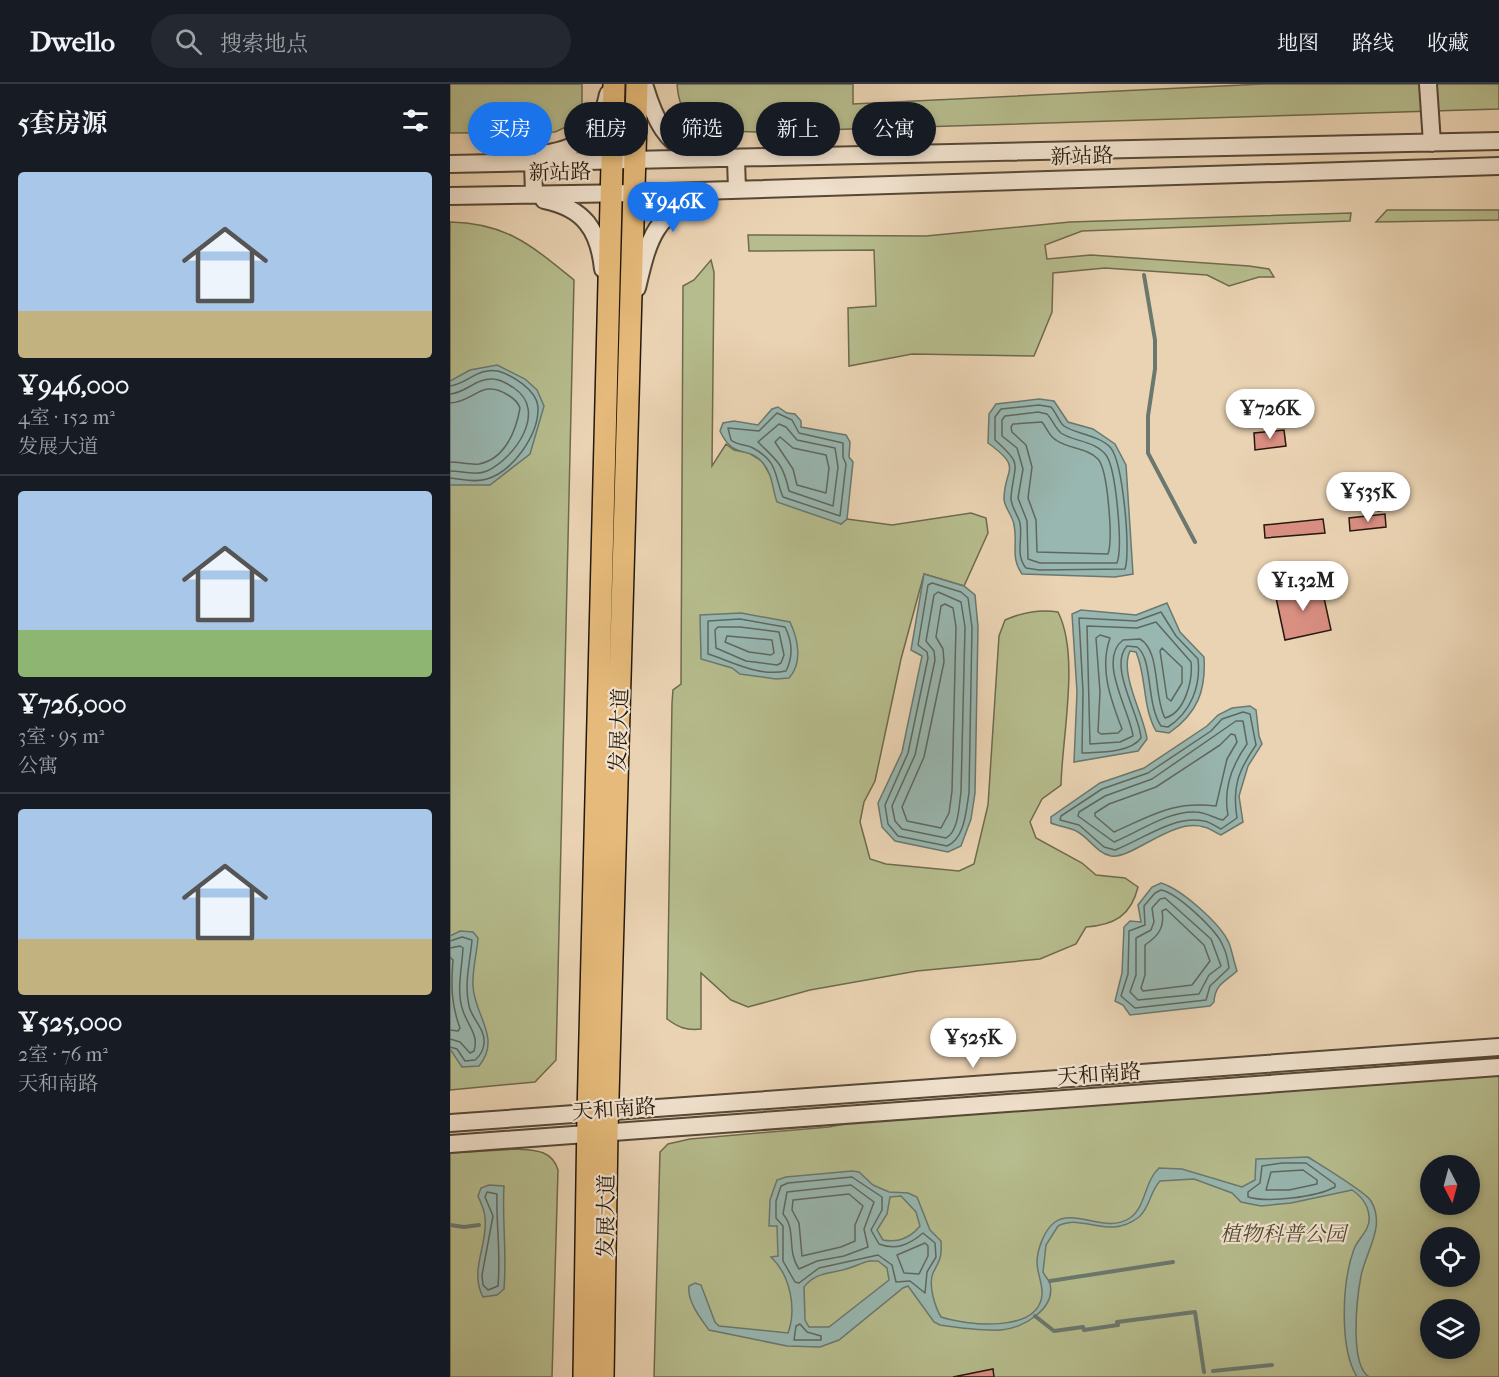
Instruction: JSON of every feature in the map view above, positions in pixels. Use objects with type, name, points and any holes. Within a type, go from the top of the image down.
[{"type":"main road","name":"发展大道","points":[[603,1377],[597,1124],[613,160],[612,84]]},
{"type":"main road","name":"发展大道","points":[[584,1377],[597,1124],[630,333],[637,84]]},
{"type":"street","points":[[499,163],[564,151],[583,142],[598,126],[612,84]]},
{"type":"street","points":[[644,84],[662,130],[684,150],[694,153],[774,158]]},
{"type":"street","points":[[1428,84],[1432,143]]},
{"type":"street","name":"新站路","points":[[450,164],[1499,141]]},
{"type":"street","points":[[736,159],[737,190]]},
{"type":"street","points":[[533,162],[534,194]]},
{"type":"street","name":"新站路","points":[[450,196],[771,189],[919,192],[1355,170],[1499,166]]},
{"type":"street","points":[[1355,170],[1356,188]]},
{"type":"street","points":[[630,333],[642,266],[650,239],[660,221],[688,202],[771,189]]},
{"type":"street","points":[[493,195],[563,204],[586,220],[597,238],[602,258],[609,332]]},
{"type":"street","name":"天和南路","points":[[450,1144],[597,1124],[1499,1047]]},
{"type":"street","name":"天和南路","points":[[450,1123],[597,1124],[1499,1067]]},
{"type":"green space","points":[[450,84],[582,84],[582,102],[564,102],[564,128],[555,132],[552,132],[552,102],[468,102],[468,133],[450,133]]},
{"type":"green space","points":[[677,84],[853,84],[852,129],[840,129],[840,102],[756,102],[756,132],[744,132],[744,102],[680,101]]},
{"type":"green space","points":[[1263,84],[1499,84],[1499,109],[936,126],[936,102],[894,102]]},
{"type":"green space","points":[[1387,210],[1499,210],[1499,220],[1376,222]]},
{"type":"green space","points":[[1351,213],[1350,221],[1082,231],[1045,245],[1047,259],[1091,255],[1249,266],[1269,269],[1274,277],[1259,277],[1229,286],[1207,275],[1105,268],[1053,273],[1052,312],[1034,356],[912,354],[849,366],[848,308],[876,306],[874,250],[749,251],[748,235],[926,236],[1070,222]]},
{"type":"green space","points":[[450,222],[488,227],[518,239],[574,280],[556,1060],[535,1082],[450,1090]]},
{"type":"green space","points":[[711,260],[714,272],[712,466],[726,444],[734,450],[749,453],[762,461],[773,480],[841,524],[847,519],[892,525],[971,513],[986,518],[988,533],[964,586],[924,574],[901,659],[875,781],[864,802],[860,822],[870,859],[886,864],[959,871],[974,864],[988,805],[999,636],[1005,620],[1012,617],[1038,611],[1058,612],[1068,650],[1069,673],[1061,785],[1042,799],[1030,822],[1036,838],[1082,863],[1096,875],[1125,878],[1138,887],[1126,912],[1105,924],[1086,927],[1076,944],[1040,959],[917,971],[810,990],[748,1007],[731,1000],[701,973],[701,1029],[683,1028],[667,1019],[672,703],[673,690],[681,684],[683,286],[694,280]]},
{"type":"green space","name":"植物科普公园","points":[[1499,1074],[1499,1377],[654,1377],[660,1152],[668,1144],[690,1139],[829,1127],[860,1121]]},
{"type":"green space","points":[[517,1149],[542,1152],[552,1158],[558,1170],[552,1377],[450,1377],[450,1153]]},
{"type":"water","points":[[497,365],[525,379],[537,390],[544,406],[530,454],[490,485],[450,485],[450,381],[470,370]]},
{"type":"water","points":[[1039,399],[1054,401],[1068,422],[1093,429],[1115,444],[1126,465],[1133,574],[1115,577],[1022,574],[1018,568],[1015,556],[1014,525],[1004,499],[1009,464],[1006,458],[988,443],[989,414],[996,404]]},
{"type":"water","points":[[778,407],[787,413],[795,414],[801,421],[801,427],[846,435],[850,442],[849,457],[853,462],[847,519],[841,524],[777,502],[771,477],[763,463],[752,454],[730,446],[720,431],[723,423],[734,421],[758,425],[772,409]]},
{"type":"water","points":[[924,574],[964,586],[975,595],[978,627],[975,793],[971,819],[961,846],[948,852],[895,841],[882,827],[878,803],[902,752],[922,656],[911,650]]},
{"type":"water","points":[[1167,603],[1180,632],[1204,657],[1201,690],[1193,709],[1169,733],[1156,731],[1149,712],[1136,652],[1130,651],[1127,660],[1130,683],[1147,739],[1138,751],[1074,762],[1077,692],[1072,614],[1081,610],[1136,615]]},
{"type":"water","points":[[741,613],[790,622],[795,636],[798,658],[789,678],[776,679],[740,674],[732,668],[701,659],[700,615]]},
{"type":"water","points":[[1250,706],[1256,710],[1262,744],[1248,766],[1239,796],[1243,822],[1221,835],[1208,828],[1192,825],[1167,833],[1120,855],[1111,856],[1102,852],[1078,832],[1051,823],[1051,817],[1100,783],[1144,768],[1207,726],[1218,715],[1232,708]]},
{"type":"water","points":[[1161,883],[1189,899],[1217,926],[1229,943],[1237,971],[1219,987],[1214,1002],[1210,1006],[1130,1015],[1123,1005],[1115,1001],[1122,973],[1124,927],[1130,921],[1141,922],[1138,905],[1152,887]]},
{"type":"water","points":[[460,931],[473,932],[478,938],[473,974],[474,997],[485,1026],[488,1046],[479,1066],[462,1067],[450,1049],[450,936]]},
{"type":"water","points":[[1308,1157],[1352,1185],[1371,1201],[1375,1210],[1376,1229],[1361,1276],[1356,1330],[1359,1359],[1363,1370],[1369,1377],[1357,1377],[1347,1349],[1345,1332],[1345,1296],[1350,1263],[1354,1249],[1369,1221],[1366,1205],[1352,1190],[1291,1203],[1261,1206],[1241,1202],[1232,1193],[1194,1179],[1160,1181],[1143,1213],[1128,1224],[1107,1227],[1078,1222],[1058,1226],[1046,1245],[1043,1272],[1050,1284],[1048,1302],[1036,1316],[1009,1329],[978,1330],[940,1325],[934,1322],[908,1286],[839,1340],[820,1347],[787,1346],[709,1330],[690,1298],[689,1286],[695,1283],[701,1285],[715,1322],[719,1326],[788,1333],[792,1313],[790,1292],[783,1273],[771,1257],[778,1256],[777,1226],[769,1226],[770,1200],[777,1180],[786,1177],[852,1171],[859,1172],[873,1185],[889,1192],[908,1193],[917,1197],[930,1230],[941,1241],[941,1255],[931,1284],[941,1317],[982,1324],[1015,1321],[1028,1316],[1037,1307],[1042,1295],[1037,1267],[1038,1252],[1044,1235],[1055,1222],[1063,1218],[1072,1218],[1111,1223],[1130,1218],[1139,1208],[1150,1180],[1159,1168],[1182,1169],[1242,1187],[1255,1180],[1256,1159]],"holes":[[[901,1196],[916,1212],[920,1226],[903,1239],[883,1240],[877,1230],[887,1214],[890,1197]],[[869,1261],[878,1261],[887,1268],[889,1280],[829,1327],[809,1327],[805,1320],[804,1287],[818,1276]]]},
{"type":"water","points":[[489,1185],[504,1186],[505,1276],[504,1289],[497,1295],[483,1297],[479,1287],[478,1268],[485,1218],[478,1196],[481,1188]]},
{"type":"building","points":[[1284,430],[1286,446],[1255,450],[1254,433]]},
{"type":"building","points":[[1381,474],[1385,510],[1378,511],[1374,475]]},
{"type":"building","points":[[1385,514],[1386,527],[1350,531],[1349,518]]},
{"type":"building","points":[[1323,519],[1325,533],[1265,538],[1264,525]]},
{"type":"building","points":[[1321,584],[1331,630],[1285,640],[1275,593]]},
{"type":"building","points":[[993,1369],[994,1377],[953,1377]]},
{"type":"waterway","points":[[1144,275],[1155,340],[1155,369],[1148,416],[1148,453],[1195,542]]},
{"type":"waterway","points":[[450,1225],[464,1227],[479,1225]]},
{"type":"waterway","points":[[1050,1281],[1173,1262]]},
{"type":"waterway","points":[[1035,1316],[1054,1331],[1083,1327],[1084,1330],[1118,1325],[1117,1322],[1195,1312],[1204,1372]]},
{"type":"waterway","points":[[1213,1371],[1272,1365]]}]
